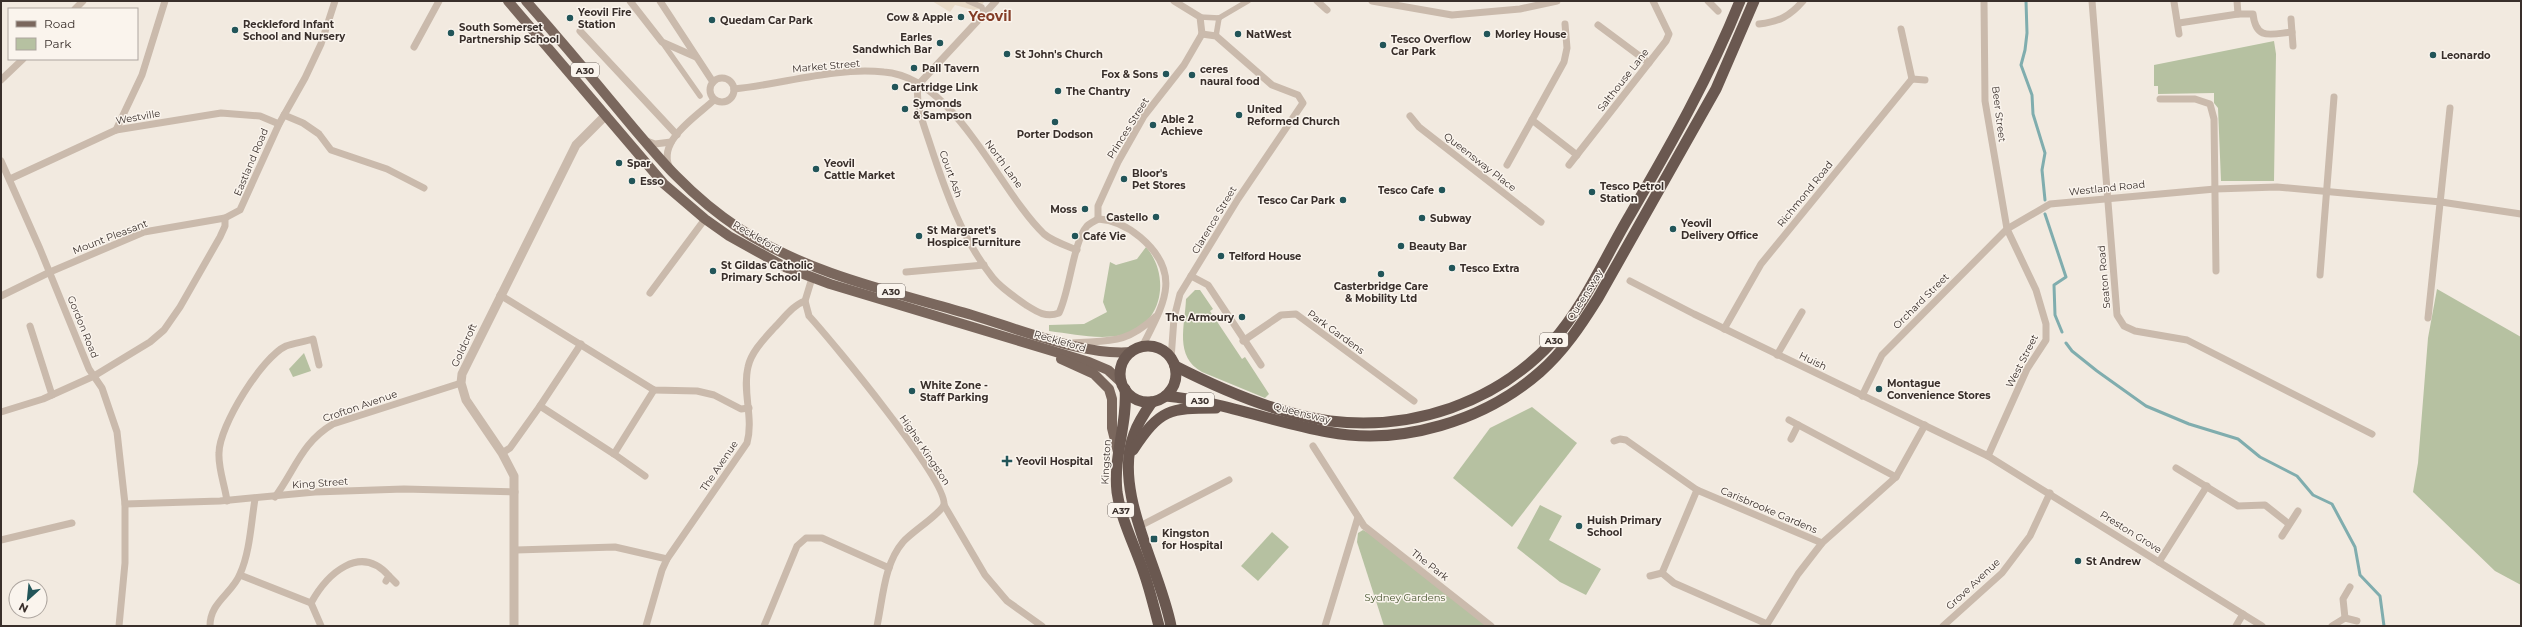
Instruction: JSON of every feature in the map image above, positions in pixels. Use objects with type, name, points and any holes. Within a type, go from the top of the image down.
[{"type":"highway","name":"Queensway","points":[[1173,362],[1248,398],[1307,417],[1330,421],[1368,423],[1401,421],[1442,412],[1496,388],[1535,359],[1553,341],[1583,298],[1704,83],[1740,1]]},
{"type":"highway","name":"Queensway","points":[[1166,396],[1197,399],[1329,433],[1353,436],[1391,436],[1435,427],[1490,406],[1516,391],[1560,352],[1580,327],[1598,298],[1716,89],[1754,1]]},
{"type":"highway","points":[[1142,347],[1158,348],[1173,362],[1175,380],[1166,396],[1152,402],[1133,398],[1123,385],[1123,362],[1131,352],[1142,347]]},
{"type":"highway","name":"Kingston","points":[[1123,385],[1126,408],[1118,452],[1117,486],[1121,512],[1144,574],[1159,626]]},
{"type":"highway","name":"A37","points":[[1152,402],[1134,434],[1130,455],[1130,490],[1140,526],[1159,578],[1171,626]]},
{"type":"highway","points":[[1130,455],[1150,426],[1169,412],[1189,407],[1235,408]]},
{"type":"main road","name":"Reckleford","points":[[508,1],[606,115],[634,151],[664,184],[705,219],[756,252],[812,278],[1102,366],[1123,385]]},
{"type":"main road","name":"Reckleford","points":[[526,1],[674,176],[707,205],[740,229],[789,256],[878,287],[1068,344],[1114,353],[1131,352]]},
{"type":"main road","points":[[1037,347],[1094,374],[1107,385],[1112,399],[1112,428],[1118,452]]},
{"type":"street","points":[[76,8],[84,1]]},
{"type":"street","points":[[116,130],[142,75],[165,1]]},
{"type":"street","name":"Eastland Road","points":[[225,218],[234,215],[245,202],[279,124],[321,44],[335,1]]},
{"type":"street","points":[[414,46],[440,1]]},
{"type":"street","points":[[630,1],[662,42],[700,96]]},
{"type":"street","points":[[660,1],[671,15],[713,82],[710,93],[714,100]]},
{"type":"street","points":[[968,1],[982,7],[983,12]]},
{"type":"street","points":[[918,85],[983,12],[996,1]]},
{"type":"street","points":[[1174,1],[1200,17],[1219,18],[1248,1]]},
{"type":"street","points":[[1317,1],[1327,10]]},
{"type":"street","points":[[1372,1],[1467,18],[1558,1]]},
{"type":"street","name":"Salthouse Lane","points":[[1569,165],[1649,63],[1669,34],[1653,1]]},
{"type":"street","points":[[1708,1],[1718,11]]},
{"type":"street","points":[[1759,24],[1782,19],[1793,12],[1803,1]]},
{"type":"street","name":"Beer Street","points":[[1984,1],[1986,101],[2007,229]]},
{"type":"street","name":"Seaton Road","points":[[2092,1],[2117,315],[2124,326],[2135,331],[2186,340],[2372,434]]},
{"type":"street","points":[[2237,1],[2238,14]]},
{"type":"street","points":[[2174,2],[2179,23],[2179,34]]},
{"type":"street","points":[[2179,23],[2238,14],[2253,14],[2255,28],[2263,34],[2292,32]]},
{"type":"street","points":[[1200,17],[1202,34],[1216,36],[1219,18]]},
{"type":"street","points":[[2291,19],[2293,46]]},
{"type":"street","points":[[1507,165],[1564,62],[1567,48],[1565,24]]},
{"type":"street","points":[[1598,25],[1649,63]]},
{"type":"street","points":[[1901,29],[1912,79],[1925,80]]},
{"type":"street","points":[[580,31],[677,135]]},
{"type":"street","name":"Princes Street","points":[[1098,219],[1098,206],[1118,162],[1144,116],[1184,65],[1202,34]]},
{"type":"street","name":"Clarence Street","points":[[1173,362],[1176,306],[1180,294],[1238,199],[1303,103],[1298,95],[1272,85],[1216,36]]},
{"type":"street","points":[[662,42],[696,57]]},
{"type":"street","points":[[1,80],[22,60]]},
{"type":"street","name":"Market Street","points":[[734,89],[815,75],[884,72],[895,74],[918,85]]},
{"type":"street","points":[[713,82],[724,78],[731,82],[734,89],[732,97],[726,102],[714,100]]},
{"type":"street","name":"Richmond Road","points":[[1724,329],[1761,264],[1912,79]]},
{"type":"street","name":"North Lane","points":[[918,85],[943,102],[964,126],[1045,234],[1077,250]]},
{"type":"street","name":"Court Ash","points":[[918,85],[916,96],[945,193],[984,265],[994,279],[1011,294],[1038,313],[1050,316],[1059,313],[1064,303],[1077,250],[1087,226],[1098,219]]},
{"type":"street","points":[[2320,275],[2334,97]]},
{"type":"street","points":[[2160,99],[2195,99],[2210,104],[2214,119],[2216,271]]},
{"type":"street","points":[[674,176],[667,160],[671,142],[714,100]]},
{"type":"street","points":[[2428,318],[2450,108]]},
{"type":"street","name":"Westville","points":[[10,180],[116,130],[221,113],[260,116],[279,124]]},
{"type":"street","points":[[284,115],[303,123],[319,134],[331,150],[387,169],[424,188]]},
{"type":"street","name":"Goldcroft","points":[[514,626],[516,550],[514,476],[502,453],[466,400],[461,383],[464,368],[576,145],[606,115]]},
{"type":"street","name":"Queensway Place","points":[[1410,116],[1419,127],[1541,222]]},
{"type":"street","points":[[1532,120],[1577,155]]},
{"type":"street","points":[[643,140],[655,144],[671,142]]},
{"type":"street","name":"Gordon Road","points":[[1,161],[50,272],[89,369],[102,388],[117,432],[125,504],[125,563],[119,626]]},
{"type":"street","name":"Westland Road","points":[[2007,229],[2050,204],[2108,197],[2216,189],[2277,187],[2441,202],[2521,214]]},
{"type":"street","points":[[1,412],[52,395],[94,376],[150,342],[164,330],[220,237],[225,226],[225,218]]},
{"type":"street","name":"Mount Pleasant","points":[[1,296],[50,272],[144,232],[225,218]]},
{"type":"street","points":[[650,293],[705,219]]},
{"type":"street","points":[[1098,219],[1110,220],[1133,232],[1153,248],[1161,260],[1165,272],[1166,288],[1158,314],[1142,347]]},
{"type":"street","name":"Orchard Street","points":[[1862,396],[1882,354],[2007,229]]},
{"type":"street","name":"West Street","points":[[1988,456],[2027,369],[2046,340],[2046,324],[2036,290],[2007,229]]},
{"type":"street","points":[[906,272],[984,265]]},
{"type":"street","points":[[1191,276],[1208,285],[1243,341],[1261,365]]},
{"type":"street","points":[[805,301],[812,278]]},
{"type":"street","name":"Huish","points":[[1630,281],[1777,355],[1988,456]]},
{"type":"street","points":[[500,295],[654,390],[697,391],[714,395],[741,409],[749,408]]},
{"type":"street","name":"The Avenue","points":[[646,626],[662,570],[667,559],[747,443],[751,431],[747,381],[750,360],[764,339],[794,308],[805,301]]},
{"type":"street","name":"Higher Kingston","points":[[805,301],[809,316],[918,455],[942,493],[944,505],[985,575],[1007,601],[1042,626]]},
{"type":"street","points":[[1777,355],[1802,312]]},
{"type":"street","name":"Reckleford","points":[[1068,344],[1124,339],[1138,332],[1158,314]]},
{"type":"street","name":"Park Gardens","points":[[1243,341],[1281,315],[1296,314],[1414,401]]},
{"type":"street","points":[[30,326],[52,395]]},
{"type":"street","points":[[227,501],[218,454],[220,443],[228,421],[259,372],[267,361],[285,346],[313,339],[319,365]]},
{"type":"street","points":[[502,453],[510,448],[581,344]]},
{"type":"street","name":"Crofton Avenue","points":[[275,497],[289,478],[302,452],[317,433],[333,424],[461,383]]},
{"type":"street","points":[[614,454],[654,390]]},
{"type":"street","points":[[540,406],[645,476]]},
{"type":"street","points":[[1789,420],[1896,477]]},
{"type":"street","points":[[1791,439],[1798,425]]},
{"type":"street","name":"Carisbrooke Gardens","points":[[1614,441],[1620,439],[1626,440],[1697,490],[1822,544],[1896,477],[1925,425]]},
{"type":"street","name":"The Park","points":[[1312,446],[1364,526],[1491,626]]},
{"type":"street","name":"Preston Grove","points":[[1988,456],[2050,493],[2262,626]]},
{"type":"street","points":[[2176,468],[2238,506],[2265,505],[2290,524]]},
{"type":"street","points":[[1140,526],[1229,480]]},
{"type":"street","points":[[2160,562],[2206,486]]},
{"type":"street","name":"King Street","points":[[125,504],[227,501],[315,492],[404,489],[515,492]]},
{"type":"street","points":[[1662,573],[1697,490]]},
{"type":"street","name":"Grove Avenue","points":[[1943,626],[2002,573],[2030,536],[2050,493]]},
{"type":"street","points":[[210,626],[210,617],[216,603],[240,575],[255,498]]},
{"type":"street","points":[[877,626],[889,568],[903,543],[919,526],[937,514],[944,505]]},
{"type":"street","points":[[2282,536],[2298,511]]},
{"type":"street","points":[[1325,626],[1358,517]]},
{"type":"street","points":[[1,540],[72,523]]},
{"type":"street","points":[[764,626],[797,546],[806,538],[822,538],[889,568]]},
{"type":"street","points":[[1662,573],[1674,584],[1766,625],[1798,574],[1822,544]]},
{"type":"street","points":[[516,550],[615,547],[667,559]]},
{"type":"street","points":[[311,603],[320,586],[339,568],[357,562],[374,564],[387,578],[396,583]]},
{"type":"street","points":[[1650,576],[1662,573]]},
{"type":"street","points":[[240,575],[311,603],[321,626]]},
{"type":"street","points":[[2345,618],[2343,599],[2350,587]]},
{"type":"street","points":[[2236,626],[2243,614]]},
{"type":"street","points":[[2345,618],[2357,622]]},
{"type":"street","points":[[2332,626],[2345,618]]},
{"type":"green space","points":[[2274,41],[2276,54],[2274,181],[2221,181],[2218,108],[2214,103],[2214,93],[2158,94],[2158,86],[2154,86],[2154,65]]},
{"type":"green space","points":[[1146,247],[1154,259],[1159,272],[1160,285],[1159,298],[1154,311],[1147,322],[1136,330],[1122,335],[1104,337],[1049,331],[1049,325],[1084,324],[1107,312],[1103,302],[1110,262],[1116,265],[1137,259]]},
{"type":"green space","points":[[2437,289],[2521,337],[2521,585],[2495,571],[2413,492],[2418,463],[2428,338]]},
{"type":"green space","points":[[1195,290],[1200,290],[1213,309],[1210,311],[1242,359],[1245,357],[1269,394],[1265,398],[1202,372],[1193,365],[1188,358],[1184,349],[1183,340],[1186,299]]},
{"type":"green space","points":[[304,353],[311,371],[293,377],[289,369]]},
{"type":"green space","points":[[1532,407],[1577,443],[1512,527],[1453,478],[1490,428]]},
{"type":"green space","points":[[1540,505],[1562,516],[1549,540],[1601,569],[1586,595],[1560,582],[1517,548]]},
{"type":"green space","name":"Sydney Gardens","points":[[1363,530],[1372,535],[1487,626],[1384,626],[1357,542],[1358,533]]},
{"type":"green space","points":[[1272,532],[1289,547],[1258,581],[1241,566]]},
{"type":"shaded area","points":[[932,1],[984,2],[977,11],[955,5],[950,12]]},
{"type":"waterway","points":[[2026,1],[2027,33],[2021,65],[2032,95],[2033,114],[2045,153],[2042,170],[2045,200]]},
{"type":"waterway","points":[[2045,214],[2066,277],[2054,285],[2055,315],[2062,332]]},
{"type":"waterway","points":[[2066,343],[2072,351],[2097,371],[2146,406],[2189,424],[2238,439],[2260,457],[2297,476],[2313,495],[2332,504],[2355,547],[2360,575],[2380,596],[2384,626]]},
{"type":"place","name":"Cow & Apple","points":[[961,17]]},
{"type":"place","name":"Yeovil Fire Station","points":[[570,18]]},
{"type":"place","name":"Quedam Car Park","points":[[712,20]]},
{"type":"place","name":"Reckleford Infant School and Nursery","points":[[235,30]]},
{"type":"place","name":"South Somerset Partnership School","points":[[451,33]]},
{"type":"place","name":"NatWest","points":[[1238,34]]},
{"type":"place","name":"Morley House","points":[[1487,34]]},
{"type":"place","name":"Earles Sandwhich Bar","points":[[940,43]]},
{"type":"place","name":"Tesco Overflow Car Park","points":[[1383,45]]},
{"type":"place","name":"St John's Church","points":[[1007,54]]},
{"type":"place","name":"Leonardo","points":[[2433,55]]},
{"type":"place","name":"Pall Tavern","points":[[914,68]]},
{"type":"place","name":"Fox & Sons","points":[[1166,74]]},
{"type":"place","name":"ceres naural food","points":[[1192,75]]},
{"type":"place","name":"Cartridge Link","points":[[895,87]]},
{"type":"place","name":"The Chantry","points":[[1058,91]]},
{"type":"place","name":"Symonds & Sampson","points":[[905,109]]},
{"type":"place","name":"United Reformed Church","points":[[1239,115]]},
{"type":"place","name":"Porter Dodson","points":[[1055,122]]},
{"type":"place","name":"Able 2 Achieve","points":[[1153,125]]},
{"type":"place","name":"Spar","points":[[619,163]]},
{"type":"place","name":"Yeovil Cattle Market","points":[[816,169]]},
{"type":"place","name":"Bloor's Pet Stores","points":[[1124,179]]},
{"type":"place","name":"Esso","points":[[632,181]]},
{"type":"place","name":"Tesco Cafe","points":[[1442,190]]},
{"type":"place","name":"Tesco Petrol Station","points":[[1592,192]]},
{"type":"place","name":"Tesco Car Park","points":[[1343,200]]},
{"type":"place","name":"Moss","points":[[1085,209]]},
{"type":"place","name":"Castello","points":[[1156,217]]},
{"type":"place","name":"Subway","points":[[1422,218]]},
{"type":"place","name":"Yeovil Delivery Office","points":[[1673,229]]},
{"type":"place","name":"St Margaret's Hospice Furniture","points":[[919,236]]},
{"type":"place","name":"Café Vie","points":[[1075,236]]},
{"type":"place","name":"Beauty Bar","points":[[1401,246]]},
{"type":"place","name":"Telford House","points":[[1221,256]]},
{"type":"place","name":"Tesco Extra","points":[[1452,268]]},
{"type":"place","name":"St Gildas Catholic Primary School","points":[[713,271]]},
{"type":"place","name":"Casterbridge Care & Mobility Ltd","points":[[1381,274]]},
{"type":"place","name":"The Armoury","points":[[1242,317]]},
{"type":"place","name":"Montague Convenience Stores","points":[[1879,389]]},
{"type":"place","name":"White Zone - Staff Parking","points":[[912,391]]},
{"type":"place","name":"Yeovil Hospital","points":[[1007,461]]},
{"type":"place","name":"Huish Primary School","points":[[1579,526]]},
{"type":"place","name":"Kingston for Hospital","points":[[1154,539]]},
{"type":"place","name":"St Andrew","points":[[2078,561]]},
{"type":"district","name":"Yeovil","points":[[990,16]]}]
